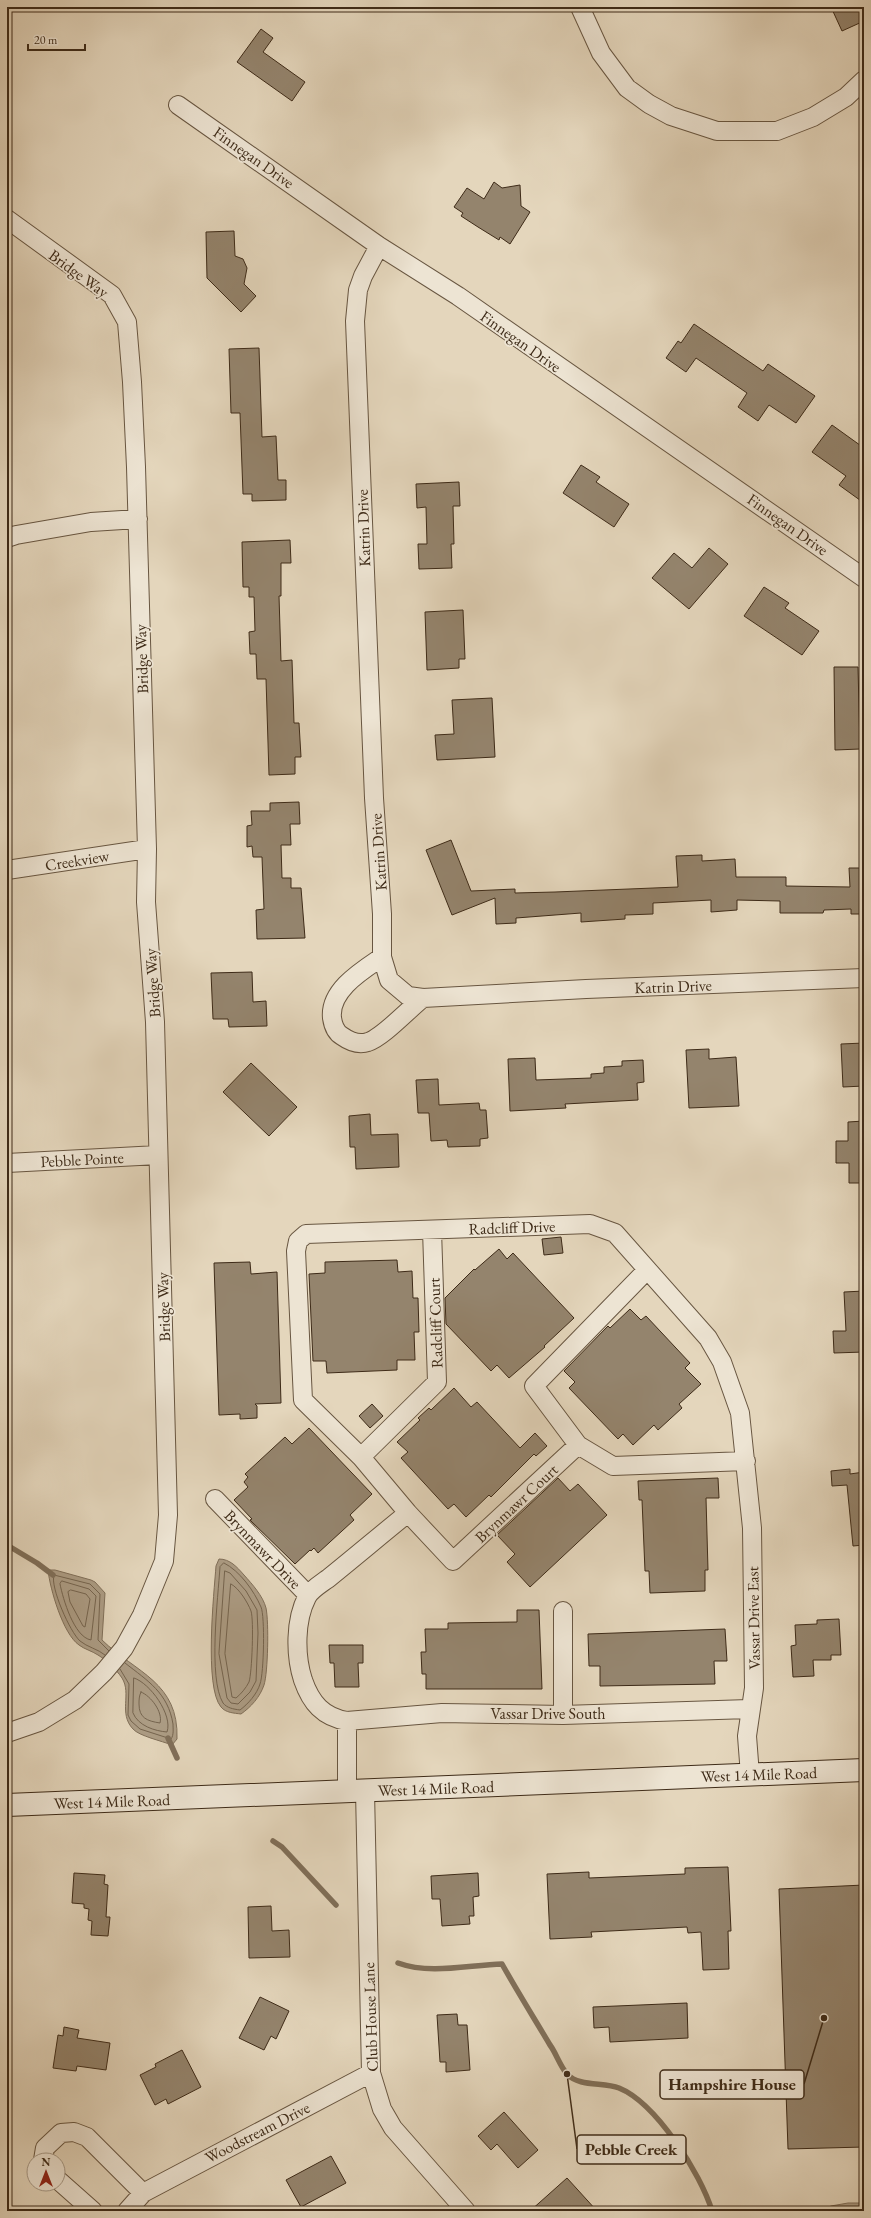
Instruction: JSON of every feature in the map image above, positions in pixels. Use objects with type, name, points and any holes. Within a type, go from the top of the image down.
[{"type":"street","points":[[580,7],[601,53],[626,88],[649,104],[671,116],[717,131],[777,131],[813,117],[846,97],[864,80]]},
{"type":"street","name":"Finnegan Drive","points":[[178,105],[379,246],[458,296],[864,578]]},
{"type":"street","name":"Bridge Way","points":[[7,219],[112,295],[127,322],[132,382],[138,519],[147,849],[146,902],[155,1022],[164,1346],[167,1523],[164,1562],[142,1615],[124,1648],[104,1672],[75,1700],[39,1722],[7,1733]]},
{"type":"street","name":"Katrin Drive","points":[[379,246],[363,276],[358,290],[355,321],[374,798],[382,914],[382,957],[389,980],[408,996],[423,998],[586,989],[864,978]]},
{"type":"street","points":[[7,538],[16,535],[91,522],[138,519]]},
{"type":"street","name":"Creekview","points":[[7,870],[147,849]]},
{"type":"street","points":[[382,957],[360,972],[347,984],[336,999],[332,1015],[333,1026],[341,1036],[355,1043],[368,1042],[384,1031],[423,998]]},
{"type":"street","name":"Pebble Pointe","points":[[7,1163],[158,1155]]},
{"type":"street","name":"Radcliff Drive","points":[[361,1457],[304,1400],[296,1251],[298,1241],[306,1234],[590,1224],[615,1233],[708,1338],[722,1362],[740,1414],[746,1461]]},
{"type":"street","name":"Radcliff Court","points":[[361,1457],[437,1382],[432,1230]]},
{"type":"street","points":[[647,1270],[534,1386],[578,1445],[613,1466],[746,1461]]},
{"type":"street","name":"Brynmawr Court","points":[[408,1513],[453,1561],[578,1445]]},
{"type":"street","points":[[308,1595],[408,1513],[361,1457]]},
{"type":"street","name":"Vassar Drive East","points":[[746,1461],[752,1528],[754,1688],[749,1709],[748,1736],[750,1775]]},
{"type":"street","name":"Brynmawr Drive","points":[[215,1498],[308,1595],[300,1616],[298,1658],[302,1676],[313,1700],[323,1711],[332,1718],[347,1721]]},
{"type":"street","points":[[563,1611],[563,1715]]},
{"type":"street","name":"Vassar Drive South","points":[[347,1721],[442,1713],[563,1715],[749,1709]]},
{"type":"street","points":[[347,1721],[356,1791]]},
{"type":"street","name":"West 14 Mile Road","points":[[7,1806],[864,1770]]},
{"type":"street","name":"Club House Lane","points":[[356,1791],[371,2073],[382,2109],[393,2128],[466,2211]]},
{"type":"street","name":"Woodstream Drive","points":[[127,2211],[143,2193],[371,2073]]},
{"type":"street","points":[[44,2152],[45,2148],[61,2133],[74,2132],[87,2137],[143,2193]]},
{"type":"street","points":[[66,2187],[92,2211]]},
{"type":"water","points":[[219,1559],[227,1560],[233,1564],[257,1590],[266,1608],[267,1615],[268,1647],[264,1685],[255,1701],[241,1714],[228,1712],[221,1707],[216,1696],[213,1680],[211,1661],[212,1617],[216,1566]]},
{"type":"water","points":[[48,1570],[55,1570],[91,1580],[95,1582],[105,1593],[102,1640],[153,1680],[163,1691],[171,1704],[176,1720],[177,1739],[172,1745],[140,1734],[133,1729],[126,1717],[126,1690],[122,1678],[104,1659],[81,1646],[73,1639],[63,1621],[54,1599]]},
{"type":"water","points":[[848,2203],[864,2203],[864,2211],[821,2211],[831,2206]]},
{"type":"building","points":[[831,7],[864,7],[864,21],[842,31]]},
{"type":"building","points":[[261,29],[273,38],[263,52],[305,82],[292,101],[237,62]]},
{"type":"building","points":[[494,182],[502,188],[520,185],[521,206],[530,212],[510,244],[500,237],[499,240],[461,216],[463,213],[454,207],[467,188],[484,199]]},
{"type":"building","points":[[234,231],[235,256],[243,259],[247,268],[244,284],[256,296],[241,312],[207,278],[206,232]]},
{"type":"building","points":[[694,324],[763,371],[768,364],[815,396],[796,423],[769,405],[758,421],[738,407],[747,393],[696,358],[686,372],[666,358],[678,341],[681,343]]},
{"type":"building","points":[[259,348],[262,437],[276,436],[278,480],[286,480],[286,500],[252,501],[252,494],[243,494],[240,413],[231,413],[229,349]]},
{"type":"building","points":[[832,425],[864,448],[864,503],[839,485],[846,476],[812,452]]},
{"type":"building","points":[[581,465],[600,477],[596,482],[629,504],[614,527],[563,493]]},
{"type":"building","points":[[459,482],[460,506],[453,506],[454,544],[451,544],[452,568],[419,569],[418,544],[427,544],[426,507],[417,508],[416,484]]},
{"type":"building","points":[[290,540],[291,563],[281,563],[281,596],[279,596],[281,661],[292,660],[294,723],[299,723],[301,757],[295,757],[295,774],[269,775],[266,679],[257,679],[256,654],[250,654],[249,632],[255,631],[254,597],[249,597],[249,587],[243,587],[242,542]]},
{"type":"building","points":[[709,548],[728,564],[689,609],[652,578],[674,553],[692,568]]},
{"type":"building","points":[[764,587],[789,603],[785,608],[819,631],[802,655],[744,616]]},
{"type":"building","points":[[463,610],[465,659],[459,659],[459,668],[427,670],[425,612]]},
{"type":"building","points":[[834,667],[858,667],[860,749],[835,750]]},
{"type":"building","points":[[492,698],[495,757],[437,760],[435,735],[454,734],[452,700]]},
{"type":"building","points":[[299,802],[300,824],[290,824],[291,845],[281,845],[282,878],[291,878],[291,888],[301,888],[305,938],[257,939],[256,910],[264,909],[262,857],[253,857],[252,846],[247,847],[247,826],[252,825],[251,811],[270,811],[270,803]]},
{"type":"building","points":[[451,840],[471,891],[515,889],[515,893],[678,887],[676,856],[702,855],[702,861],[735,859],[736,877],[786,877],[786,886],[850,887],[849,868],[864,868],[864,914],[851,914],[851,909],[824,910],[823,913],[780,913],[780,901],[737,900],[737,910],[711,912],[711,900],[653,903],[653,914],[625,915],[625,919],[581,922],[581,913],[516,918],[516,923],[496,924],[495,898],[452,915],[426,850]]},
{"type":"building","points":[[252,972],[253,1002],[266,1001],[267,1026],[229,1027],[228,1019],[213,1019],[211,973]]},
{"type":"building","points":[[864,1043],[864,1086],[843,1087],[841,1044]]},
{"type":"building","points":[[709,1049],[709,1059],[736,1057],[739,1106],[689,1108],[686,1050]]},
{"type":"building","points":[[535,1058],[536,1080],[591,1078],[591,1074],[604,1073],[604,1067],[622,1066],[622,1061],[643,1060],[644,1082],[637,1083],[638,1100],[565,1104],[566,1108],[510,1111],[508,1059]]},
{"type":"building","points":[[251,1063],[297,1107],[269,1136],[223,1092]]},
{"type":"building","points":[[438,1079],[439,1105],[479,1103],[480,1110],[486,1110],[488,1138],[480,1139],[480,1146],[448,1147],[447,1140],[431,1141],[429,1113],[418,1113],[416,1080]]},
{"type":"building","points":[[370,1114],[371,1135],[398,1134],[399,1167],[356,1169],[355,1147],[350,1147],[349,1116]]},
{"type":"building","points":[[864,1121],[864,1183],[849,1183],[849,1163],[836,1163],[836,1141],[848,1141],[848,1122]]},
{"type":"building","points":[[561,1237],[563,1253],[544,1255],[542,1239]]},
{"type":"building","points":[[499,1249],[507,1259],[513,1253],[574,1318],[544,1346],[545,1347],[509,1378],[497,1365],[491,1371],[446,1324],[445,1298],[474,1269],[475,1270]]},
{"type":"building","points":[[397,1260],[398,1272],[412,1271],[413,1298],[418,1298],[419,1332],[414,1332],[415,1360],[397,1360],[397,1370],[327,1373],[326,1361],[313,1361],[309,1274],[325,1273],[325,1262]]},
{"type":"building","points":[[250,1262],[251,1274],[277,1272],[281,1403],[255,1404],[257,1406],[257,1418],[240,1419],[240,1414],[219,1415],[214,1263]]},
{"type":"building","points":[[864,1291],[864,1352],[834,1353],[833,1331],[846,1331],[844,1292]]},
{"type":"building","points":[[630,1309],[641,1320],[646,1316],[690,1363],[685,1368],[701,1384],[679,1404],[682,1408],[658,1430],[654,1425],[633,1445],[623,1434],[618,1439],[569,1388],[575,1382],[564,1371],[608,1326],[610,1328]]},
{"type":"building","points":[[454,1388],[471,1407],[477,1402],[520,1448],[535,1433],[547,1446],[536,1456],[534,1454],[491,1497],[489,1495],[466,1517],[454,1504],[448,1509],[401,1458],[408,1452],[397,1442],[420,1420],[418,1418],[429,1408],[431,1410]]},
{"type":"building","points":[[372,1404],[383,1416],[370,1428],[359,1416]]},
{"type":"building","points":[[309,1428],[372,1494],[350,1515],[354,1520],[318,1553],[314,1548],[295,1564],[250,1520],[252,1519],[234,1500],[248,1487],[244,1482],[248,1477],[245,1474],[285,1437],[292,1444]]},
{"type":"building","points":[[850,1469],[850,1474],[864,1472],[864,1545],[853,1546],[847,1485],[832,1486],[831,1471]]},
{"type":"building","points":[[558,1478],[570,1491],[578,1484],[607,1515],[530,1587],[507,1562],[515,1554],[497,1535]]},
{"type":"building","points":[[718,1478],[719,1498],[706,1498],[708,1570],[705,1570],[705,1591],[650,1593],[649,1571],[645,1571],[642,1500],[639,1500],[638,1481]]},
{"type":"building","points":[[517,1610],[539,1610],[542,1689],[426,1689],[426,1674],[422,1674],[421,1652],[426,1652],[425,1629],[448,1629],[448,1623],[517,1622]]},
{"type":"building","points":[[839,1619],[841,1655],[831,1655],[831,1660],[813,1660],[814,1676],[793,1677],[791,1646],[796,1645],[795,1625],[817,1624],[817,1620]]},
{"type":"building","points":[[725,1629],[727,1661],[714,1661],[715,1684],[600,1686],[600,1666],[589,1666],[588,1634]]},
{"type":"building","points":[[329,1645],[363,1645],[363,1663],[358,1663],[359,1687],[335,1687],[334,1663],[330,1663]]},
{"type":"building","points":[[728,1867],[731,1931],[728,1931],[729,1969],[703,1970],[701,1932],[688,1933],[687,1927],[591,1932],[592,1937],[550,1939],[547,1874],[589,1872],[589,1878],[685,1874],[685,1868]]},
{"type":"building","points":[[74,1873],[105,1875],[104,1884],[108,1885],[106,1917],[110,1917],[108,1936],[91,1935],[92,1921],[88,1920],[89,1909],[84,1908],[84,1904],[72,1903]]},
{"type":"building","points":[[478,1873],[479,1896],[473,1897],[474,1916],[469,1916],[470,1924],[442,1926],[440,1899],[432,1899],[431,1876]]},
{"type":"building","points":[[864,1885],[864,2147],[788,2149],[779,1889]]},
{"type":"building","points":[[271,1906],[272,1931],[289,1930],[290,1957],[249,1958],[248,1907]]},
{"type":"building","points":[[260,1997],[289,2011],[276,2039],[271,2036],[264,2050],[239,2038]]},
{"type":"building","points":[[687,2003],[688,2038],[610,2042],[609,2027],[594,2028],[593,2007]]},
{"type":"building","points":[[457,2014],[458,2025],[467,2025],[470,2070],[446,2072],[446,2062],[440,2062],[437,2015]]},
{"type":"building","points":[[64,2027],[79,2030],[77,2038],[110,2043],[106,2070],[77,2066],[76,2071],[53,2068],[58,2035],[63,2036]]},
{"type":"building","points":[[182,2050],[201,2087],[168,2104],[166,2099],[155,2105],[140,2075],[156,2067],[155,2064]]},
{"type":"building","points":[[504,2112],[538,2150],[518,2168],[497,2144],[491,2150],[478,2136]]},
{"type":"building","points":[[331,2156],[346,2183],[301,2207],[286,2180]]},
{"type":"building","points":[[567,2178],[597,2211],[530,2211],[548,2195]]},
{"type":"waterway","points":[[7,1545],[37,1563],[53,1575]]},
{"type":"waterway","points":[[168,1738],[177,1758]]},
{"type":"waterway","points":[[273,1841],[282,1847],[336,1905]]},
{"type":"waterway","points":[[398,1963],[411,1967],[436,1969],[502,1964],[567,2074],[572,2078],[585,2083],[619,2088],[633,2096],[648,2108],[675,2141],[687,2160],[698,2178],[712,2211]]},
{"type":"place","name":"Hampshire House","points":[[824,2018]]},
{"type":"place","name":"Pebble Creek","points":[[567,2074]]}]
